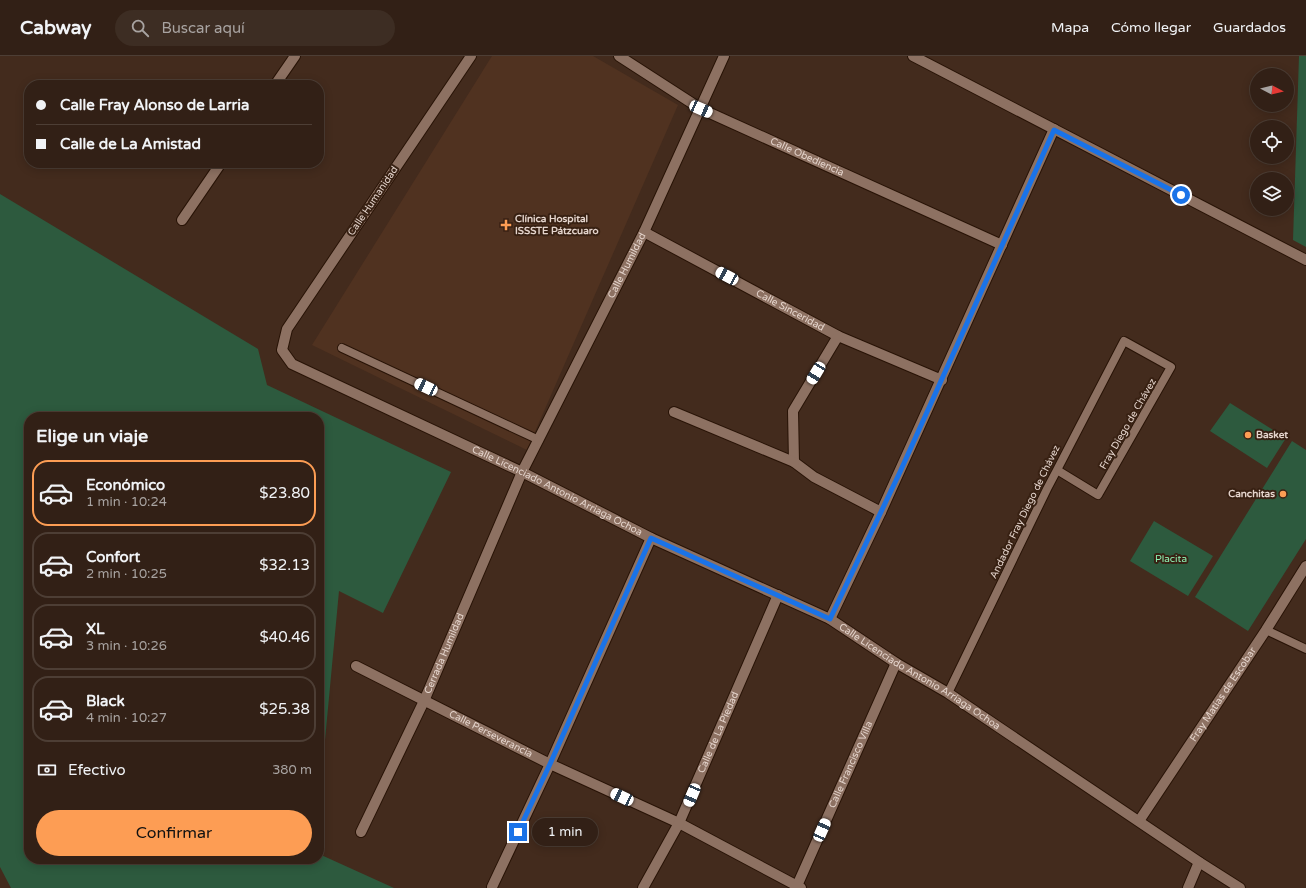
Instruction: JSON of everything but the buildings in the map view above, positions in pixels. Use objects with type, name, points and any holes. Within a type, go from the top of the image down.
[{"type":"street","points":[[278,80],[295,56]]},
{"type":"street","name":"Calle Humanidad","points":[[282,350],[287,329],[471,56]]},
{"type":"street","name":"Calle Obediencia","points":[[619,56],[701,109],[1002,245]]},
{"type":"street","name":"Calle Humildad","points":[[522,472],[644,232],[724,56]]},
{"type":"street","points":[[913,56],[1306,260]]},
{"type":"street","points":[[830,619],[942,380],[1054,130]]},
{"type":"street","points":[[182,220],[218,168]]},
{"type":"street","name":"Calle Sinceridad","points":[[644,232],[838,336],[942,380]]},
{"type":"street","points":[[794,462],[793,411],[838,336]]},
{"type":"street","name":"Calle Licenciado Antonio Arriaga Ochoa","points":[[282,350],[292,364],[522,472],[651,538],[830,619],[896,662],[948,693],[1240,888]]},
{"type":"street","points":[[674,412],[794,462],[814,477],[881,512]]},
{"type":"street","name":"Cerrada Humildad","points":[[361,832],[424,701],[522,472]]},
{"type":"street","points":[[492,887],[550,764],[651,538]]},
{"type":"street","name":"Fray Matías de Escobar","points":[[1139,821],[1266,630],[1306,566]]},
{"type":"street","name":"Calle de La Piedad","points":[[643,888],[679,823],[778,595]]},
{"type":"street","name":"Calle Francisco Villa","points":[[798,887],[896,662]]},
{"type":"street","name":"Calle Perseverancia","points":[[356,666],[550,764],[679,823],[798,887]]},
{"type":"street","points":[[1188,888],[1199,862]]},
{"type":"lane","name":"Andador Fray Diego de Chávez","points":[[948,693],[1057,470],[1124,341]]},
{"type":"lane","name":"Fray Diego de Chávez","points":[[1057,470],[1098,495],[1172,367],[1124,341]]},
{"type":"lane","points":[[342,348],[539,440]]},
{"type":"lane","points":[[1266,630],[1306,649]]},
{"type":"shaded area","name":"Clínica Hospital ISSSTE Pátzcuaro","points":[[492,56],[593,56],[678,105],[527,450],[312,345]]},
{"type":"green space","points":[[1299,56],[1306,56],[1306,247],[1293,240]]},
{"type":"green space","points":[[0,194],[258,349],[267,385],[451,472],[383,613],[339,591],[324,751],[324,412],[24,412],[24,864],[324,864],[324,856],[394,888],[11,888],[0,867]]},
{"type":"green space","name":"Basket","points":[[1230,403],[1286,438],[1267,468],[1210,431]]},
{"type":"green space","name":"Canchitas","points":[[1292,441],[1306,450],[1306,539],[1248,631],[1195,597]]},
{"type":"green space","name":"Placita","points":[[1154,521],[1213,556],[1188,596],[1130,561]]},
{"type":"place","name":"Clínica Hospital ISSSTE Pátzcuaro","points":[[506,225]]},
{"type":"place","name":"Basket","points":[[1248,435]]},
{"type":"place","name":"Canchitas","points":[[1283,494]]},
{"type":"route","points":[[518,832],[651,538],[830,619],[900,472],[1054,130],[1181,195]]}]
